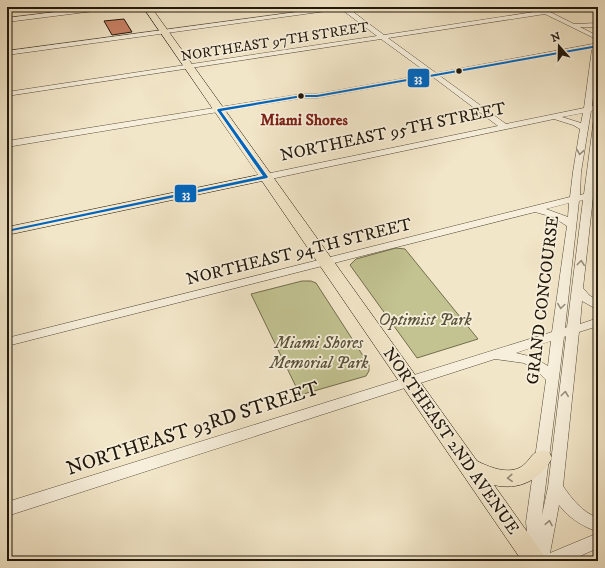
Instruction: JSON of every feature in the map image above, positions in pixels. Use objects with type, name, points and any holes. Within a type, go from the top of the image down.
[{"type":"main road","name":"NORTHEAST 2ND AVENUE","points":[[147,7],[535,561]]},
{"type":"main road","name":"NORTHEAST 95TH STREET","points":[[7,231],[266,177]]},
{"type":"main road","points":[[469,467],[502,478],[514,478],[526,474],[542,458]]},
{"type":"street","points":[[7,20],[110,7]]},
{"type":"street","points":[[343,7],[505,127]]},
{"type":"street","points":[[7,54],[346,7]]},
{"type":"street","points":[[536,7],[598,38]]},
{"type":"street","name":"NORTHEAST 97TH STREET","points":[[7,94],[546,12]]},
{"type":"street","points":[[569,24],[598,24]]},
{"type":"street","points":[[432,73],[570,51],[597,45]]},
{"type":"street","points":[[7,144],[147,120],[154,121],[302,96],[317,96],[432,73],[597,45]]},
{"type":"street","name":"GRAND CONCOURSE","points":[[539,561],[534,522],[572,226],[574,199],[597,45]]},
{"type":"street","points":[[570,51],[585,53],[594,58]]},
{"type":"street","name":"NORTHEAST 95TH STREET","points":[[266,177],[598,107]]},
{"type":"street","name":"GRAND CONCOURSE","points":[[539,561],[546,538],[555,487],[578,289],[593,195],[598,111]]},
{"type":"street","points":[[550,117],[570,121],[584,128]]},
{"type":"street","points":[[7,150],[147,125],[154,121]]},
{"type":"street","name":"NORTHEAST 94TH STREET","points":[[7,342],[593,195]]},
{"type":"street","points":[[534,210],[558,215],[564,218],[572,226]]},
{"type":"street","points":[[578,289],[585,298],[598,306]]},
{"type":"street","name":"NORTHEAST 93RD STREET","points":[[7,509],[598,322]]},
{"type":"street","points":[[490,356],[512,356],[528,360],[537,364],[552,378]]},
{"type":"street","points":[[555,487],[568,505],[578,515],[598,525]]},
{"type":"street","points":[[551,561],[598,540]]},
{"type":"green space","name":"Optimist Park","points":[[396,248],[405,249],[478,339],[417,358],[350,265],[356,259]]},
{"type":"green space","name":"Miami Shores Memorial Park","points":[[302,281],[311,281],[316,283],[369,365],[369,371],[366,376],[300,395],[251,294]]},
{"type":"building","points":[[124,19],[132,32],[112,35],[104,21]]},
{"type":"transit line","name":"33","points":[[7,231],[266,177],[219,110],[302,96],[317,96],[598,46]]},
{"type":"district","name":"Miami Shores","points":[[304,120]]}]
